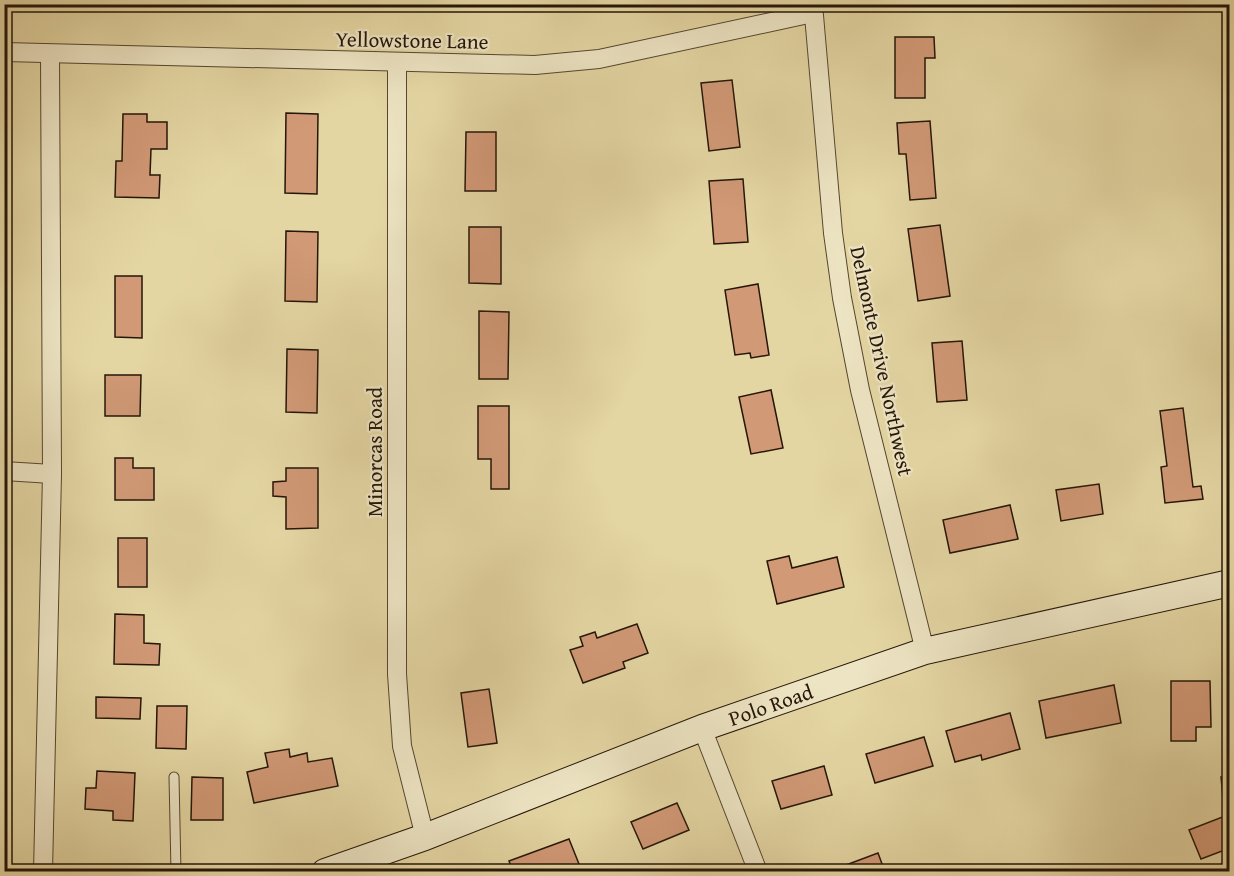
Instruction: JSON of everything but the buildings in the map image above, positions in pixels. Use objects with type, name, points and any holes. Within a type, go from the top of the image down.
[{"type":"main road","name":"Polo Road","points":[[326,872],[425,837],[702,728],[925,651],[1230,583]]},
{"type":"street","name":"Yellowstone Lane","points":[[4,52],[397,63],[535,64],[598,58],[813,9]]},
{"type":"street","name":"Delmonte Drive Northwest","points":[[813,9],[833,233],[842,298],[860,390],[925,651]]},
{"type":"street","points":[[43,872],[52,474],[50,54]]},
{"type":"street","name":"Minorcas Road","points":[[397,63],[397,674],[402,746],[425,837]]},
{"type":"street","points":[[4,471],[52,474]]},
{"type":"street","points":[[702,728],[758,872]]},
{"type":"lane","points":[[174,777],[176,872]]}]
